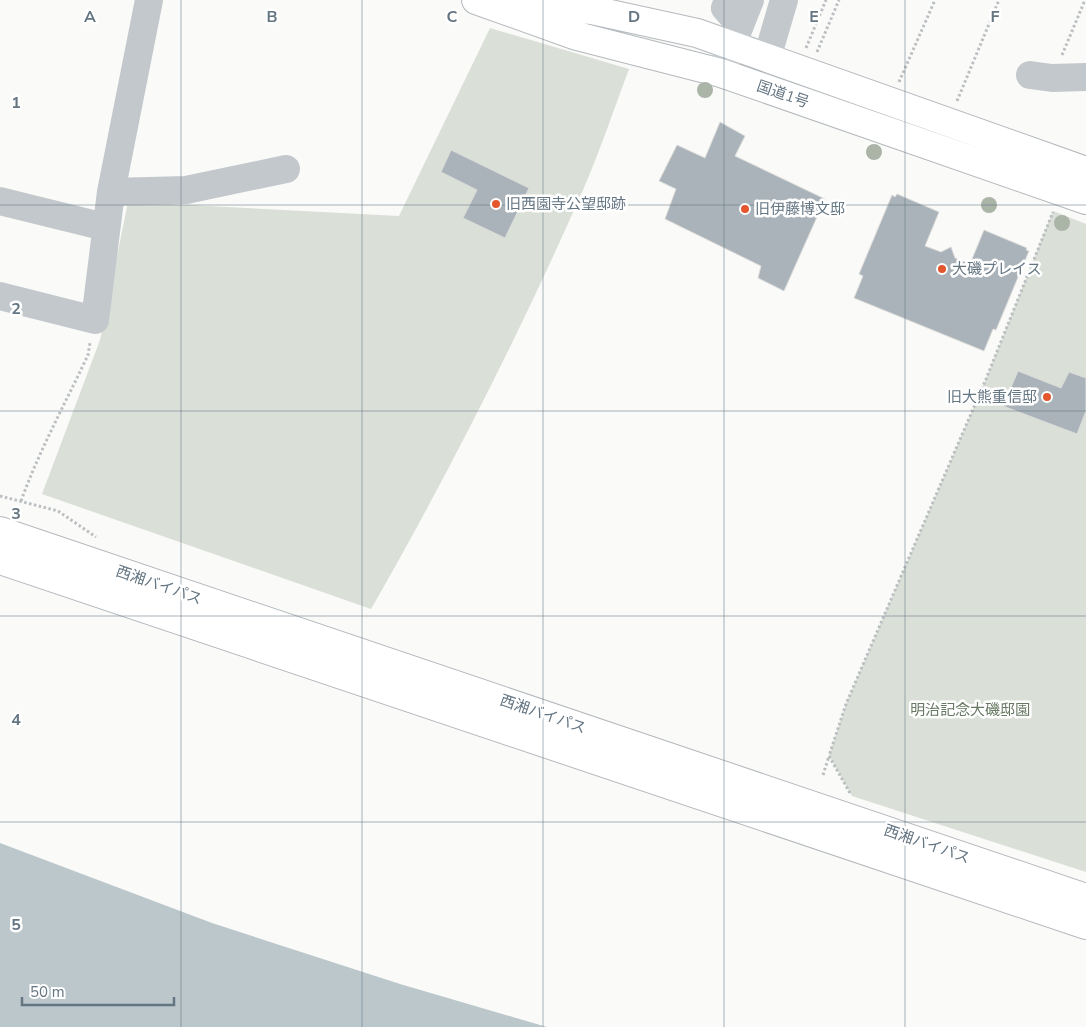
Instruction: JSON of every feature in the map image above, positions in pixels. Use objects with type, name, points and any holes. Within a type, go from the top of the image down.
[{"type":"highway","name":"国道1号","points":[[476,0],[592,10],[690,31],[736,34],[767,58],[1086,171]]},
{"type":"highway","name":"国道1号","points":[[476,0],[577,36],[722,73],[1086,200]]},
{"type":"highway","name":"西湘バイパス","points":[[0,531],[1086,898]]},
{"type":"highway","name":"西湘バイパス","points":[[0,560],[1086,926]]},
{"type":"street","points":[[0,296],[95,320],[110,192],[149,0]]},
{"type":"street","points":[[728,0],[725,8],[736,34]]},
{"type":"street","points":[[722,73],[750,0]]},
{"type":"street","points":[[767,58],[784,0]]},
{"type":"street","points":[[1041,77],[1086,77]]},
{"type":"street","points":[[110,192],[186,190],[286,169]]},
{"type":"street","points":[[0,201],[105,227]]},
{"type":"path","points":[[805,51],[826,0]]},
{"type":"path","points":[[816,56],[839,0]]},
{"type":"path","points":[[898,85],[936,0]]},
{"type":"path","points":[[948,122],[999,0]]},
{"type":"path","points":[[1041,77],[1085,0]]},
{"type":"path","points":[[823,775],[846,704],[986,379],[1053,211]]},
{"type":"path","points":[[0,496],[21,501],[36,460],[48,440],[88,356],[95,320]]},
{"type":"path","points":[[829,756],[852,796]]},
{"type":"green space","points":[[490,28],[629,69],[589,175],[509,350],[456,454],[371,609],[42,494],[100,340],[128,202],[399,216]]},
{"type":"green space","name":"明治記念大磯邸園","points":[[1053,211],[1086,224],[1086,872],[852,796],[829,756],[846,704],[986,379]]},
{"type":"shaded area","points":[[0,843],[212,923],[400,984],[547,1027],[0,1027]]},
{"type":"building","name":"旧伊藤博文邸","points":[[720,122],[745,136],[735,156],[825,199],[784,291],[758,278],[761,266],[665,219],[676,189],[659,181],[677,145],[705,158]]},
{"type":"building","name":"旧西園寺公望邸跡","points":[[451,150],[529,188],[505,238],[463,218],[477,190],[441,172]]},
{"type":"building","name":"大磯プレイス","points":[[897,194],[939,212],[925,246],[941,252],[951,247],[955,258],[970,264],[984,230],[1027,248],[1026,250],[1029,251],[996,330],[993,329],[984,351],[854,298],[863,276],[859,274],[892,195],[895,197]]},
{"type":"building","name":"旧大熊重信邸","points":[[1018,371],[1061,388],[1069,372],[1086,378],[1086,411],[1077,434],[1003,406]]},
{"type":"place","name":"旧西園寺公望邸跡","points":[[496,204]]},
{"type":"place","name":"旧伊藤博文邸","points":[[745,209]]},
{"type":"place","name":"大磯プレイス","points":[[942,269]]},
{"type":"place","name":"旧大熊重信邸","points":[[1047,397]]}]
